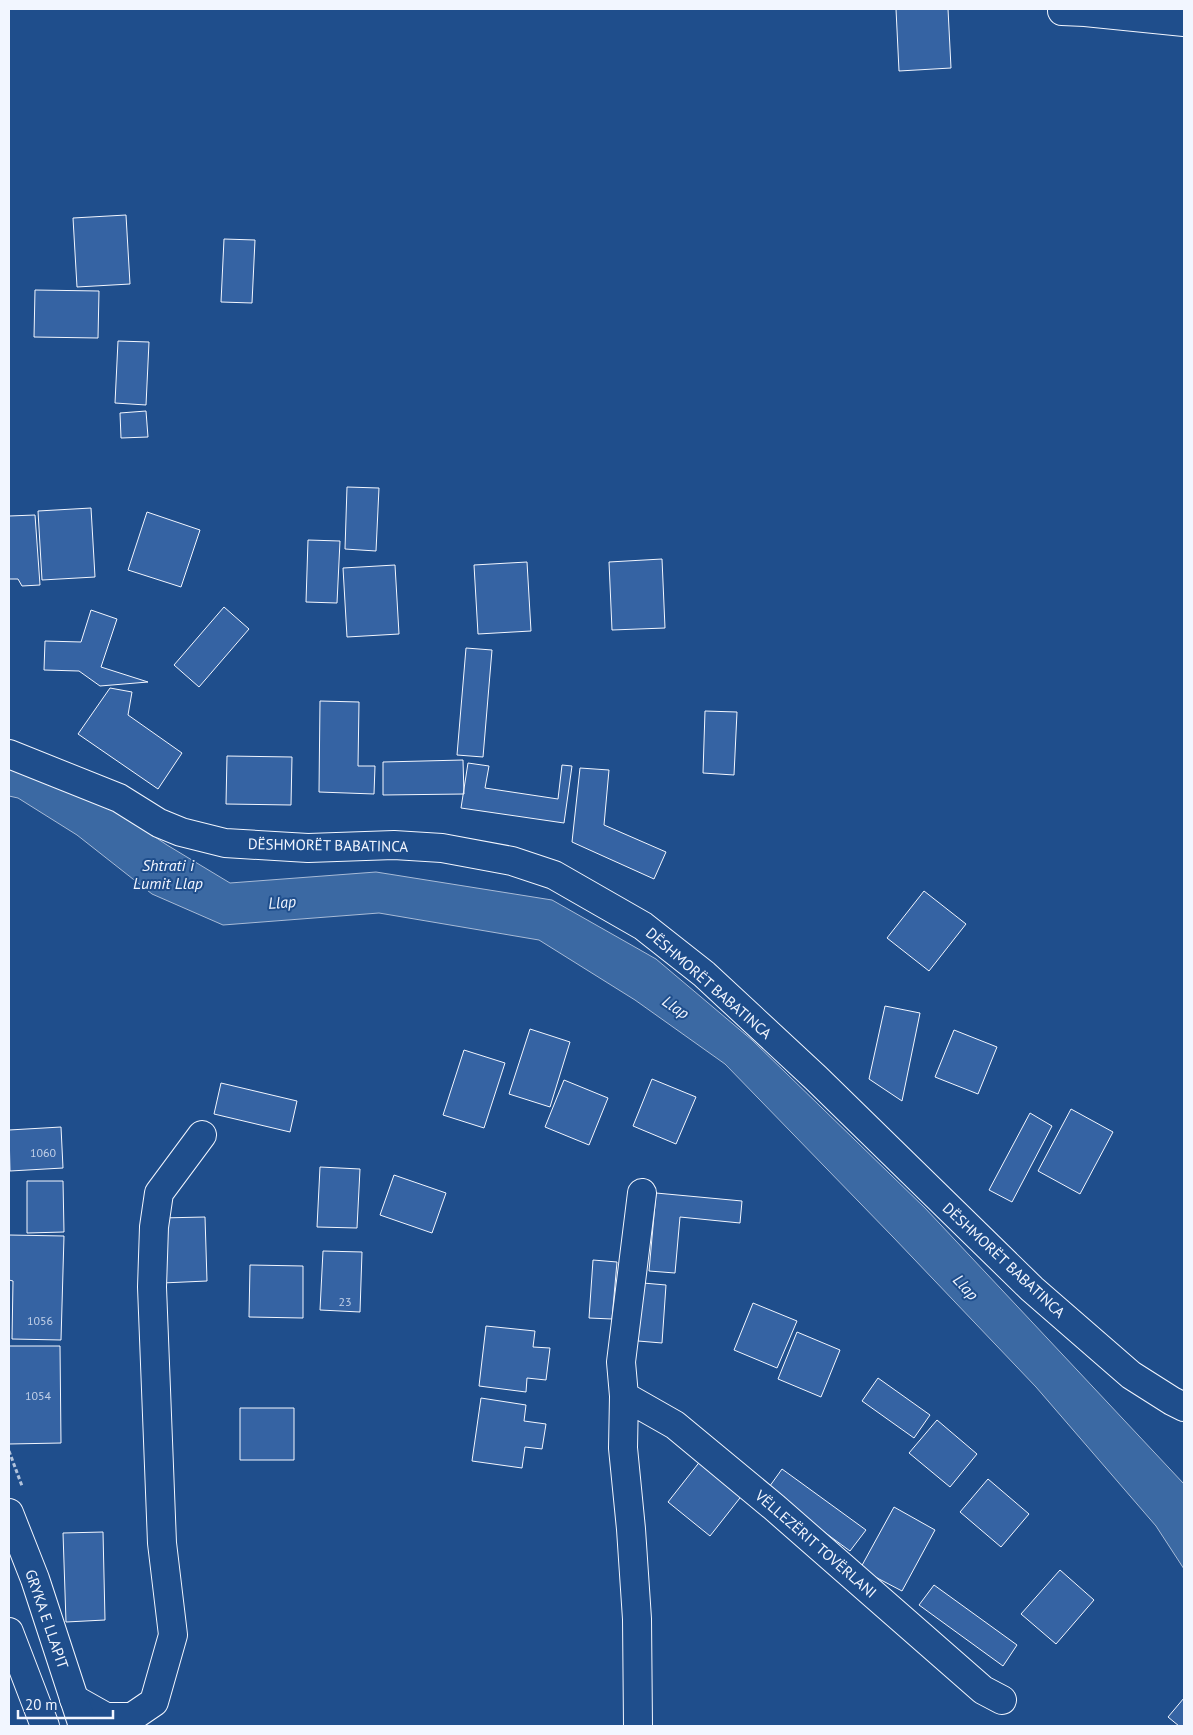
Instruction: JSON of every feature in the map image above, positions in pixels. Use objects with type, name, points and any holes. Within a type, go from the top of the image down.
[{"type":"street","points":[[1062,11],[1184,22]]},
{"type":"street","name":"DËSHMORËT BABATINCA","points":[[9,754],[119,798],[138,812],[166,826],[181,832],[225,843],[308,848],[394,844],[442,848],[512,861],[554,875],[643,926],[704,974],[816,1078],[1032,1289],[1131,1375],[1184,1407]]},
{"type":"street","points":[[78,1712],[106,1717],[132,1717],[154,1702],[173,1635],[162,1543],[152,1287],[154,1227],[159,1193],[202,1135]]},
{"type":"street","points":[[638,1726],[637,1619],[632,1529],[623,1448],[624,1396],[621,1362],[642,1193]]},
{"type":"street","name":"VËLLEZËRIT TOVËRLANI","points":[[624,1396],[675,1425],[774,1506],[983,1690],[1002,1700]]},
{"type":"street","name":"GRYKA E LLAPIT","points":[[9,1514],[34,1579],[78,1712]]},
{"type":"street","points":[[9,1632],[42,1717]]},
{"type":"water","name":"Shtrati i Lumit Llap","points":[[9,739],[167,845],[230,883],[376,872],[552,900],[656,959],[752,1040],[925,1208],[1184,1484],[1184,1569],[1156,1526],[1036,1387],[893,1237],[725,1064],[635,1000],[539,940],[379,913],[223,925],[152,894],[77,835],[18,798],[9,796]]},
{"type":"building","points":[[896,9],[948,9],[951,68],[899,71]]},
{"type":"building","points":[[126,215],[130,284],[77,287],[73,218]]},
{"type":"building","points":[[224,239],[255,240],[252,303],[221,302]]},
{"type":"building","points":[[35,290],[99,291],[98,338],[34,337]]},
{"type":"building","points":[[118,341],[149,342],[146,405],[115,403]]},
{"type":"building","points":[[146,411],[148,437],[121,438],[120,413]]},
{"type":"building","points":[[347,487],[379,488],[376,551],[345,549]]},
{"type":"building","points":[[91,508],[95,577],[42,580],[38,511]]},
{"type":"building","points":[[147,512],[200,530],[181,587],[128,570]]},
{"type":"building","points":[[35,515],[40,585],[22,586],[18,579],[9,579],[9,516]]},
{"type":"building","points":[[308,540],[340,541],[337,603],[306,602]]},
{"type":"building","points":[[662,559],[665,628],[612,630],[609,562]]},
{"type":"building","points":[[527,562],[531,631],[478,634],[474,565]]},
{"type":"building","points":[[395,565],[399,634],[347,637],[343,568]]},
{"type":"building","points":[[224,607],[249,629],[199,687],[174,665]]},
{"type":"building","points":[[91,610],[117,619],[101,667],[148,682],[100,686],[79,671],[44,670],[45,641],[81,642]]},
{"type":"building","points":[[466,648],[492,650],[483,757],[457,755]]},
{"type":"building","points":[[110,688],[132,692],[128,715],[182,753],[158,789],[78,734]]},
{"type":"building","points":[[320,701],[359,702],[358,766],[375,766],[374,794],[319,792]]},
{"type":"building","points":[[705,711],[737,712],[734,775],[703,773]]},
{"type":"building","points":[[227,756],[292,757],[291,805],[226,804]]},
{"type":"building","points":[[463,760],[464,794],[383,795],[383,762]]},
{"type":"building","points":[[468,763],[489,766],[485,788],[558,799],[562,765],[572,766],[564,823],[461,808]]},
{"type":"building","points":[[580,768],[609,770],[604,825],[666,852],[654,879],[572,842]]},
{"type":"building","points":[[924,891],[966,924],[929,971],[887,938]]},
{"type":"building","points":[[885,1006],[920,1013],[902,1101],[869,1079]]},
{"type":"building","points":[[530,1029],[570,1042],[550,1107],[509,1094]]},
{"type":"building","points":[[954,1030],[997,1047],[978,1094],[935,1077]]},
{"type":"building","points":[[464,1050],[505,1063],[484,1128],[443,1115]]},
{"type":"building","points":[[652,1079],[696,1097],[676,1144],[633,1126]]},
{"type":"building","points":[[564,1080],[608,1098],[589,1145],[545,1127]]},
{"type":"building","points":[[221,1083],[297,1101],[290,1132],[214,1114]]},
{"type":"building","points":[[1071,1109],[1113,1132],[1080,1194],[1038,1171]]},
{"type":"building","points":[[1030,1113],[1052,1126],[1012,1202],[989,1190]]},
{"type":"building","points":[[61,1127],[63,1168],[10,1171],[9,1130]]},
{"type":"building","points":[[320,1167],[360,1169],[357,1228],[317,1227]]},
{"type":"building","points":[[394,1175],[446,1193],[432,1233],[380,1215]]},
{"type":"building","points":[[27,1181],[63,1181],[64,1232],[27,1233]]},
{"type":"building","points":[[656,1193],[742,1201],[740,1223],[680,1217],[675,1273],[649,1271]]},
{"type":"building","points":[[205,1217],[207,1281],[162,1283],[160,1218]]},
{"type":"building","points":[[9,1235],[64,1236],[61,1340],[12,1339],[13,1281],[9,1280]]},
{"type":"building","points":[[323,1251],[362,1252],[360,1312],[320,1310]]},
{"type":"building","points":[[593,1260],[617,1262],[612,1319],[589,1318]]},
{"type":"building","points":[[250,1265],[303,1266],[303,1318],[249,1317]]},
{"type":"building","points":[[643,1283],[666,1285],[662,1343],[638,1341]]},
{"type":"building","points":[[753,1303],[797,1321],[777,1368],[734,1350]]},
{"type":"building","points":[[486,1326],[535,1331],[533,1347],[550,1348],[546,1380],[527,1378],[526,1392],[479,1386]]},
{"type":"building","points":[[797,1332],[840,1350],[821,1397],[778,1379]]},
{"type":"building","points":[[9,1346],[60,1346],[61,1443],[9,1444]]},
{"type":"building","points":[[878,1378],[930,1415],[914,1438],[862,1401]]},
{"type":"building","points":[[481,1398],[526,1405],[524,1421],[546,1424],[542,1449],[525,1447],[522,1468],[472,1461]]},
{"type":"building","points":[[240,1408],[294,1408],[294,1460],[240,1460]]},
{"type":"building","points":[[937,1420],[977,1454],[950,1487],[909,1453]]},
{"type":"building","points":[[705,1455],[747,1489],[710,1536],[668,1502]]},
{"type":"building","points":[[782,1469],[866,1530],[850,1551],[767,1490]]},
{"type":"building","points":[[988,1479],[1029,1514],[1001,1547],[960,1512]]},
{"type":"building","points":[[894,1507],[935,1530],[902,1591],[860,1569]]},
{"type":"building","points":[[103,1532],[105,1620],[66,1622],[63,1533]]},
{"type":"building","points":[[1060,1570],[1094,1600],[1056,1644],[1021,1614]]},
{"type":"building","points":[[934,1585],[1017,1645],[1003,1666],[919,1605]]},
{"type":"building","points":[[1184,1698],[1184,1726],[1179,1726],[1168,1717]]},
{"type":"water label","name":"Llap","points":[[282,902]]},
{"type":"water label","name":"Llap","points":[[676,1007]]},
{"type":"water label","name":"Llap","points":[[966,1287]]}]
